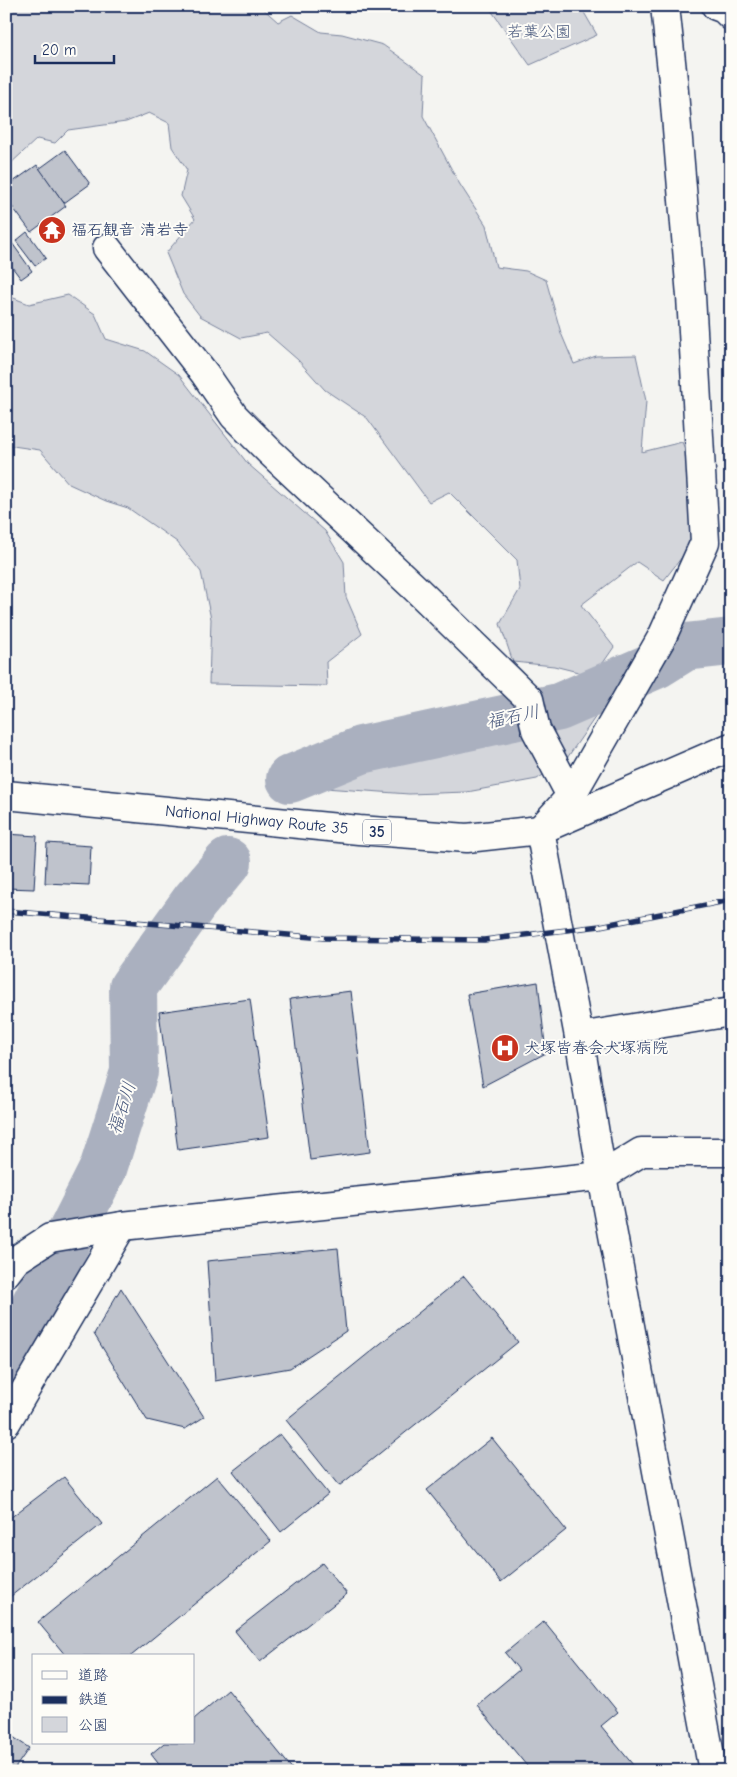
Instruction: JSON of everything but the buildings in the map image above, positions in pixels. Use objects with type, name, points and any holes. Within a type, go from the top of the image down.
[{"type":"main road","points":[[665,6],[691,296],[705,542],[662,637],[571,796],[540,830],[579,1036],[602,1176],[713,1771]]},
{"type":"main road","points":[[716,6],[724,9],[731,16]]},
{"type":"main road","points":[[107,248],[205,374],[234,416],[529,699],[536,730],[571,796]]},
{"type":"main road","name":"National Highway Route 35","points":[[6,795],[349,830],[467,838],[540,830],[731,748]]},
{"type":"main road","points":[[579,1036],[731,1012]]},
{"type":"main road","points":[[6,1273],[16,1260],[50,1238],[121,1226],[602,1176],[641,1152],[731,1152]]},
{"type":"main road","points":[[6,1423],[121,1226]]},
{"type":"green space","points":[[6,6],[260,6],[278,22],[292,15],[321,32],[342,34],[383,45],[425,75],[423,116],[459,183],[486,225],[496,267],[526,271],[546,280],[561,333],[574,364],[596,356],[636,355],[646,401],[642,452],[682,442],[693,469],[696,539],[664,580],[637,562],[581,605],[614,647],[594,676],[554,666],[513,662],[500,624],[520,589],[517,560],[449,492],[429,502],[367,418],[325,390],[298,360],[267,333],[241,338],[200,316],[183,294],[166,253],[195,219],[181,196],[187,170],[172,147],[169,123],[149,113],[126,122],[68,130],[55,143],[37,139],[6,170]]},
{"type":"green space","name":"若葉公園","points":[[488,6],[584,6],[582,9],[597,35],[530,65]]},
{"type":"green space","points":[[6,295],[29,304],[68,295],[95,314],[106,339],[145,351],[179,375],[248,464],[325,531],[344,562],[346,597],[362,634],[326,662],[327,686],[209,684],[211,619],[201,572],[177,542],[128,508],[106,501],[69,484],[40,450],[6,445]]},
{"type":"green space","points":[[596,707],[596,716],[565,761],[537,779],[467,792],[409,794],[296,786],[299,774]]},
{"type":"waterway","name":"福石川","points":[[290,779],[361,750],[559,707],[656,665],[685,647],[731,642]]},
{"type":"waterway","name":"福石川","points":[[6,1362],[103,1169],[134,1072],[133,987],[195,901],[228,862]]},
{"type":"railway","points":[[6,911],[323,938],[484,940],[600,926],[731,900]]},
{"type":"place","name":"福石観音 清岩寺","points":[[52,230]]},
{"type":"place","name":"犬塚皆春会犬塚病院","points":[[505,1048]]}]
